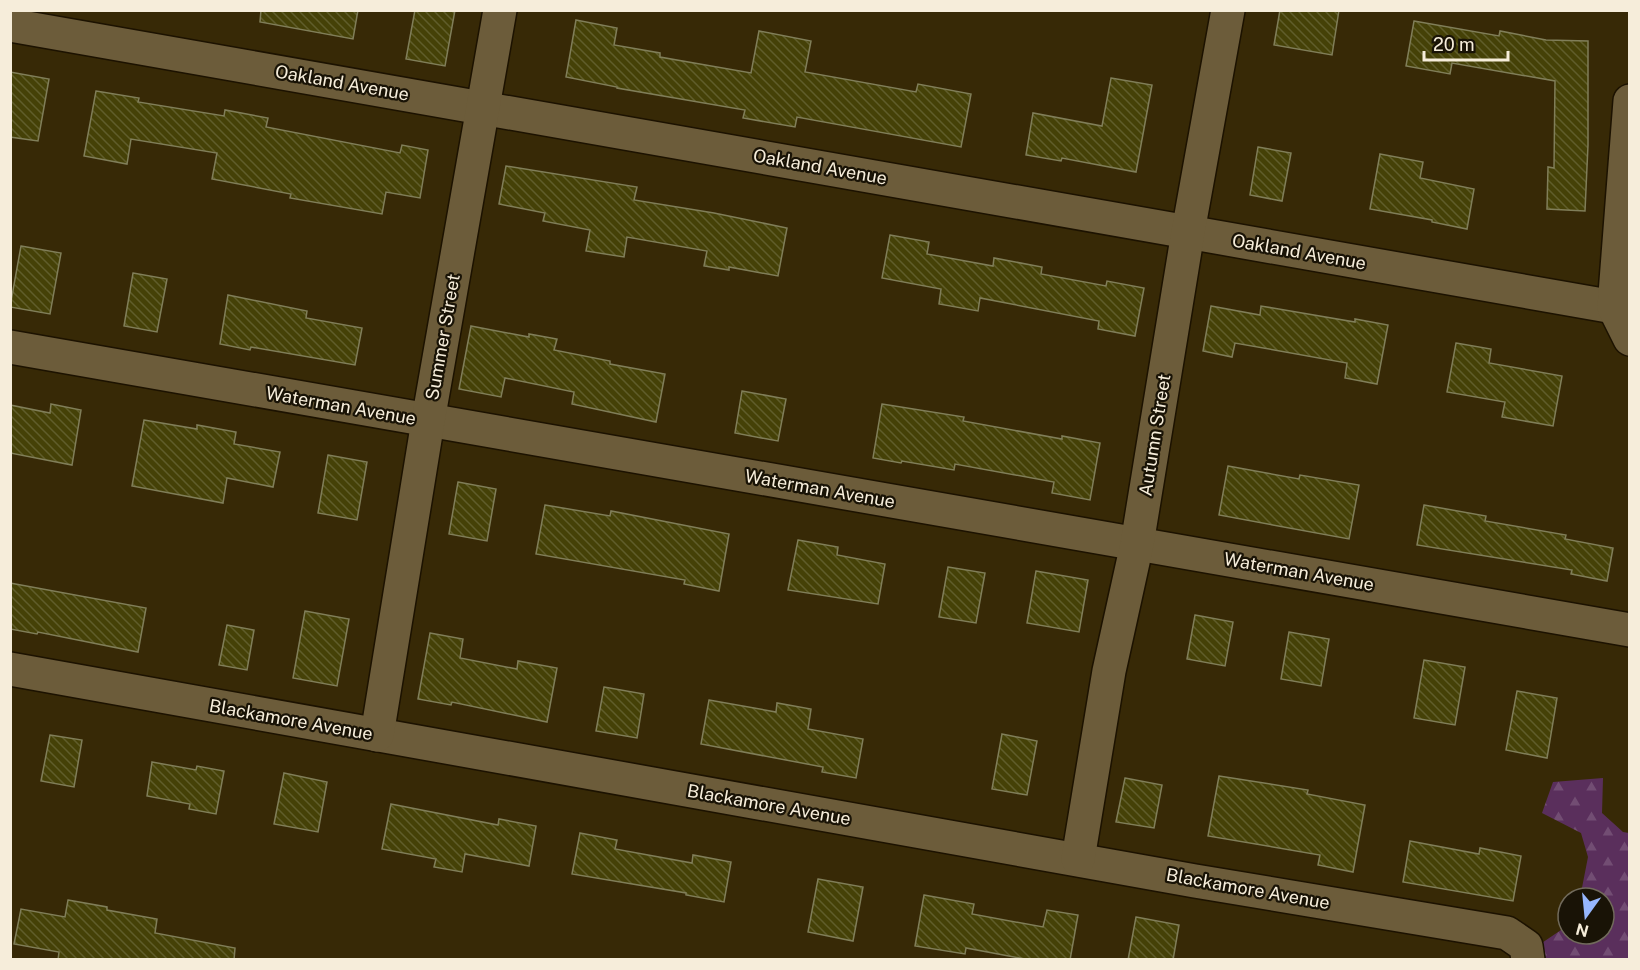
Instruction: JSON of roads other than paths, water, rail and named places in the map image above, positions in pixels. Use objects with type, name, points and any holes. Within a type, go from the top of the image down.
[{"type":"street","name":"Summer Street","points":[[377,735],[428,421],[500,10]]},
{"type":"street","name":"Autumn Street","points":[[1078,859],[1109,671],[1137,544],[1188,232],[1228,10]]},
{"type":"street","name":"Oakland Avenue","points":[[10,25],[1188,232],[1622,305]]},
{"type":"street","points":[[1629,101],[1622,305],[1629,339]]},
{"type":"street","name":"Waterman Avenue","points":[[10,347],[1629,630]]},
{"type":"street","name":"Blackamore Avenue","points":[[10,669],[1195,881],[1507,933],[1527,953]]}]
